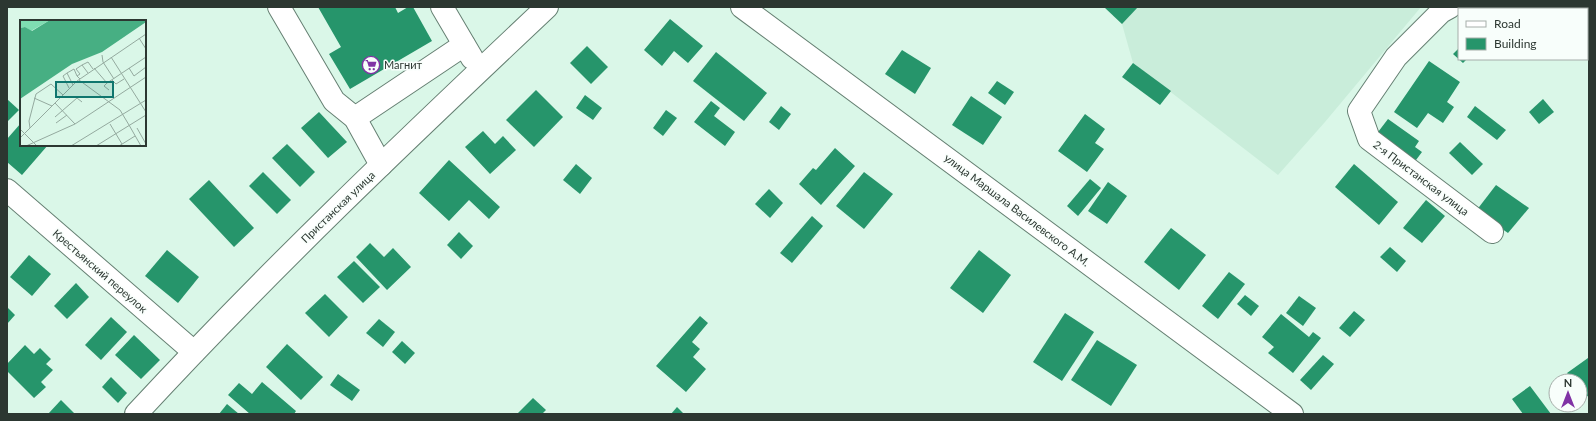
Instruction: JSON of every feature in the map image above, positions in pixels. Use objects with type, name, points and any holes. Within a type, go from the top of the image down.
[{"type":"street","points":[[279,7],[334,101],[355,118],[381,165]]},
{"type":"street","points":[[442,7],[479,71]]},
{"type":"street","name":"Пристанская улица","points":[[136,414],[310,233],[547,7]]},
{"type":"street","name":"улица Маршала Василевского А.М.","points":[[742,7],[1292,414]]},
{"type":"street","name":"2-я Пристанская улица","points":[[1442,9],[1396,57],[1359,111],[1368,139],[1492,232]]},
{"type":"street","points":[[355,118],[464,45]]},
{"type":"street","name":"Крестьянский переулок","points":[[7,190],[194,352]]},
{"type":"shaded area","points":[[1104,7],[1421,7],[1325,122],[1278,175],[1133,63],[1122,24]]},
{"type":"building","points":[[318,7],[395,7],[398,13],[408,7],[413,7],[432,41],[350,89],[329,54],[341,47]]},
{"type":"building","points":[[1104,7],[1138,7],[1122,24]]},
{"type":"building","points":[[1549,7],[1588,7],[1586,8]]},
{"type":"building","points":[[670,19],[703,46],[688,63],[674,51],[662,66],[644,50]]},
{"type":"building","points":[[587,46],[608,67],[591,84],[570,63]]},
{"type":"building","points":[[1458,49],[1458,58],[1453,54]]},
{"type":"building","points":[[902,50],[931,68],[915,94],[885,74]]},
{"type":"building","points":[[716,52],[767,93],[744,121],[693,81]]},
{"type":"building","points":[[1429,61],[1460,82],[1447,102],[1454,107],[1443,123],[1428,113],[1417,128],[1394,112]]},
{"type":"building","points":[[1133,63],[1171,91],[1160,105],[1122,77]]},
{"type":"building","points":[[997,81],[1014,92],[1005,105],[988,93]]},
{"type":"building","points":[[536,90],[563,117],[534,147],[506,120]]},
{"type":"building","points":[[585,95],[602,108],[593,120],[576,108]]},
{"type":"building","points":[[971,96],[1002,117],[983,145],[952,125]]},
{"type":"building","points":[[7,99],[19,110],[7,122]]},
{"type":"building","points":[[1543,99],[1554,112],[1539,124],[1529,112]]},
{"type":"building","points":[[711,101],[720,108],[714,116],[735,132],[725,146],[694,122]]},
{"type":"building","points":[[781,106],[791,114],[779,130],[769,122]]},
{"type":"building","points":[[1475,106],[1506,130],[1497,140],[1467,117]]},
{"type":"building","points":[[666,110],[677,118],[663,136],[653,128]]},
{"type":"building","points":[[319,112],[347,142],[328,158],[301,128]]},
{"type":"building","points":[[1085,114],[1105,129],[1095,143],[1104,149],[1087,172],[1058,151]]},
{"type":"building","points":[[1388,119],[1419,141],[1415,147],[1422,152],[1413,164],[1375,136]]},
{"type":"building","points":[[20,124],[20,146],[47,146],[22,175],[7,162],[7,139]]},
{"type":"building","points":[[483,131],[495,144],[503,136],[516,150],[490,174],[465,147]]},
{"type":"building","points":[[1460,142],[1483,164],[1472,175],[1449,153]]},
{"type":"building","points":[[287,144],[315,172],[300,187],[272,158]]},
{"type":"building","points":[[835,148],[855,166],[821,205],[799,184],[813,168],[816,170]]},
{"type":"building","points":[[449,160],[500,207],[489,219],[469,200],[449,221],[419,193]]},
{"type":"building","points":[[576,164],[592,178],[580,194],[563,180]]},
{"type":"building","points":[[1354,164],[1398,202],[1379,225],[1335,187]]},
{"type":"building","points":[[263,172],[291,200],[277,214],[249,186]]},
{"type":"building","points":[[864,172],[893,194],[864,229],[836,206]]},
{"type":"building","points":[[1090,179],[1101,188],[1078,216],[1067,206]]},
{"type":"building","points":[[209,180],[254,228],[234,247],[189,199]]},
{"type":"building","points":[[1108,182],[1127,196],[1107,224],[1088,211]]},
{"type":"building","points":[[1496,185],[1529,208],[1508,233],[1476,211]]},
{"type":"building","points":[[769,189],[783,203],[770,218],[755,204]]},
{"type":"building","points":[[1426,200],[1445,216],[1422,243],[1403,228]]},
{"type":"building","points":[[812,216],[823,226],[792,263],[780,253]]},
{"type":"building","points":[[1171,228],[1206,255],[1179,290],[1144,262]]},
{"type":"building","points":[[459,232],[473,246],[461,259],[447,245]]},
{"type":"building","points":[[370,243],[384,257],[393,248],[411,267],[387,290],[356,257]]},
{"type":"building","points":[[1390,247],[1406,261],[1397,272],[1380,257]]},
{"type":"building","points":[[167,250],[199,277],[178,303],[145,276]]},
{"type":"building","points":[[979,250],[1011,275],[983,313],[950,288]]},
{"type":"building","points":[[29,255],[51,274],[32,296],[10,277]]},
{"type":"building","points":[[354,261],[380,287],[363,303],[337,277]]},
{"type":"building","points":[[1229,272],[1245,284],[1218,319],[1202,306]]},
{"type":"building","points":[[76,283],[89,297],[67,319],[54,306]]},
{"type":"building","points":[[325,294],[348,317],[329,337],[305,313]]},
{"type":"building","points":[[1245,295],[1259,306],[1251,316],[1237,304]]},
{"type":"building","points":[[1299,296],[1316,308],[1303,326],[1286,313]]},
{"type":"building","points":[[7,307],[15,315],[7,324]]},
{"type":"building","points":[[1354,311],[1365,320],[1350,337],[1339,328]]},
{"type":"building","points":[[1065,313],[1094,332],[1062,381],[1033,362]]},
{"type":"building","points":[[1281,314],[1309,337],[1313,332],[1321,338],[1293,373],[1268,353],[1274,347],[1262,337]]},
{"type":"building","points":[[700,316],[708,323],[692,342],[700,349],[693,357],[706,369],[686,392],[656,366]]},
{"type":"building","points":[[111,317],[127,332],[101,360],[85,345]]},
{"type":"building","points":[[379,319],[395,332],[383,347],[366,333]]},
{"type":"building","points":[[134,335],[160,360],[141,379],[115,355]]},
{"type":"building","points":[[1097,340],[1137,365],[1111,406],[1071,380]]},
{"type":"building","points":[[402,341],[415,353],[405,364],[392,352]]},
{"type":"building","points":[[287,344],[323,377],[301,400],[266,367]]},
{"type":"building","points":[[25,345],[34,354],[40,348],[51,359],[46,364],[53,370],[41,382],[46,387],[34,398],[7,371],[7,364]]},
{"type":"building","points":[[1323,355],[1334,364],[1311,390],[1300,380]]},
{"type":"building","points":[[1588,358],[1589,395],[1588,396],[1588,373],[1567,373]]},
{"type":"building","points":[[338,374],[360,390],[352,401],[330,385]]},
{"type":"building","points":[[111,377],[127,393],[118,403],[102,387]]},
{"type":"building","points":[[262,382],[296,411],[294,414],[250,414],[228,395],[239,383],[252,394]]},
{"type":"building","points":[[1530,386],[1548,410],[1548,413],[1551,414],[1523,414],[1512,399]]},
{"type":"building","points":[[533,398],[546,410],[542,414],[517,414]]},
{"type":"building","points":[[61,400],[75,414],[48,414]]},
{"type":"building","points":[[227,404],[239,414],[219,414]]},
{"type":"building","points":[[677,407],[684,414],[671,414]]},
{"type":"place","name":"Магнит","points":[[371,65]]}]
